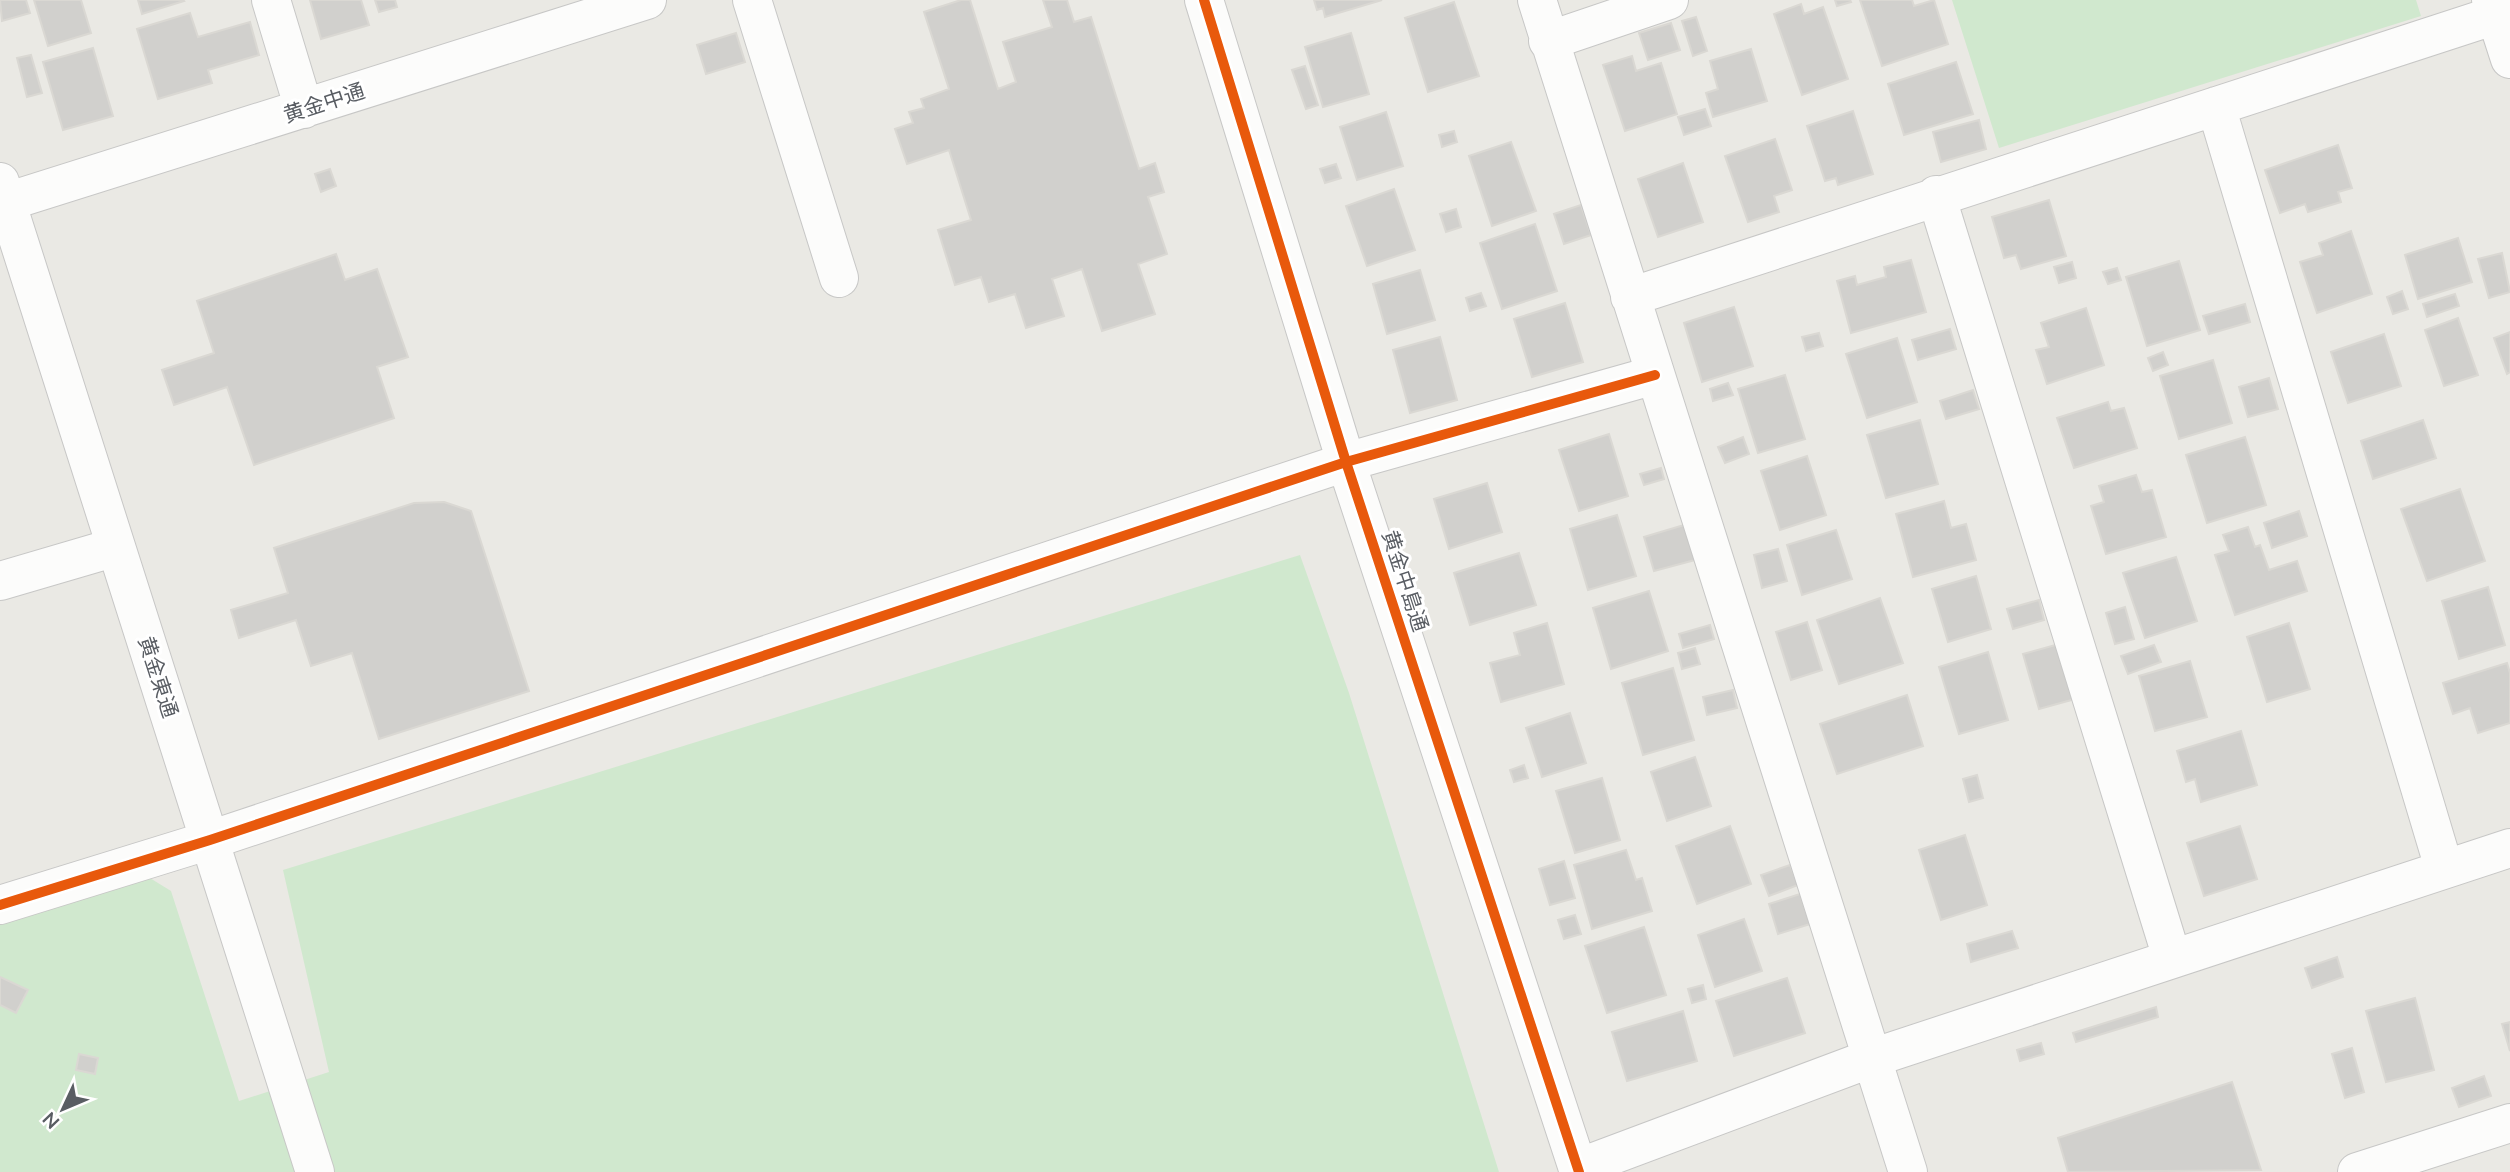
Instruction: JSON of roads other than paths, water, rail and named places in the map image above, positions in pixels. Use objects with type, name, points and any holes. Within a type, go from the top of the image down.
[{"type":"street","points":[[271,0],[304,109]]},
{"type":"street","name":"黄金中通","points":[[2,196],[304,109],[647,0]]},
{"type":"street","points":[[752,0],[839,278]]},
{"type":"street","name":"黄金中島通","points":[[1204,0],[1346,462],[1578,1170]]},
{"type":"street","points":[[1537,0],[1909,1172]]},
{"type":"street","points":[[1548,41],[1669,0]]},
{"type":"street","points":[[1630,297],[1936,195],[2216,106],[2493,7],[2510,59]]},
{"type":"street","points":[[2216,106],[2444,868]]},
{"type":"street","points":[[1936,195],[2172,958]]},
{"type":"street","name":"黄金東通","points":[[2,196],[315,1172]]},
{"type":"street","points":[[0,905],[210,840],[1346,462],[1655,375]]},
{"type":"street","points":[[0,581],[116,547]]},
{"type":"street","points":[[1578,1170],[1872,1058],[2510,848]]},
{"type":"street","points":[[2357,1172],[2510,1123]]}]
